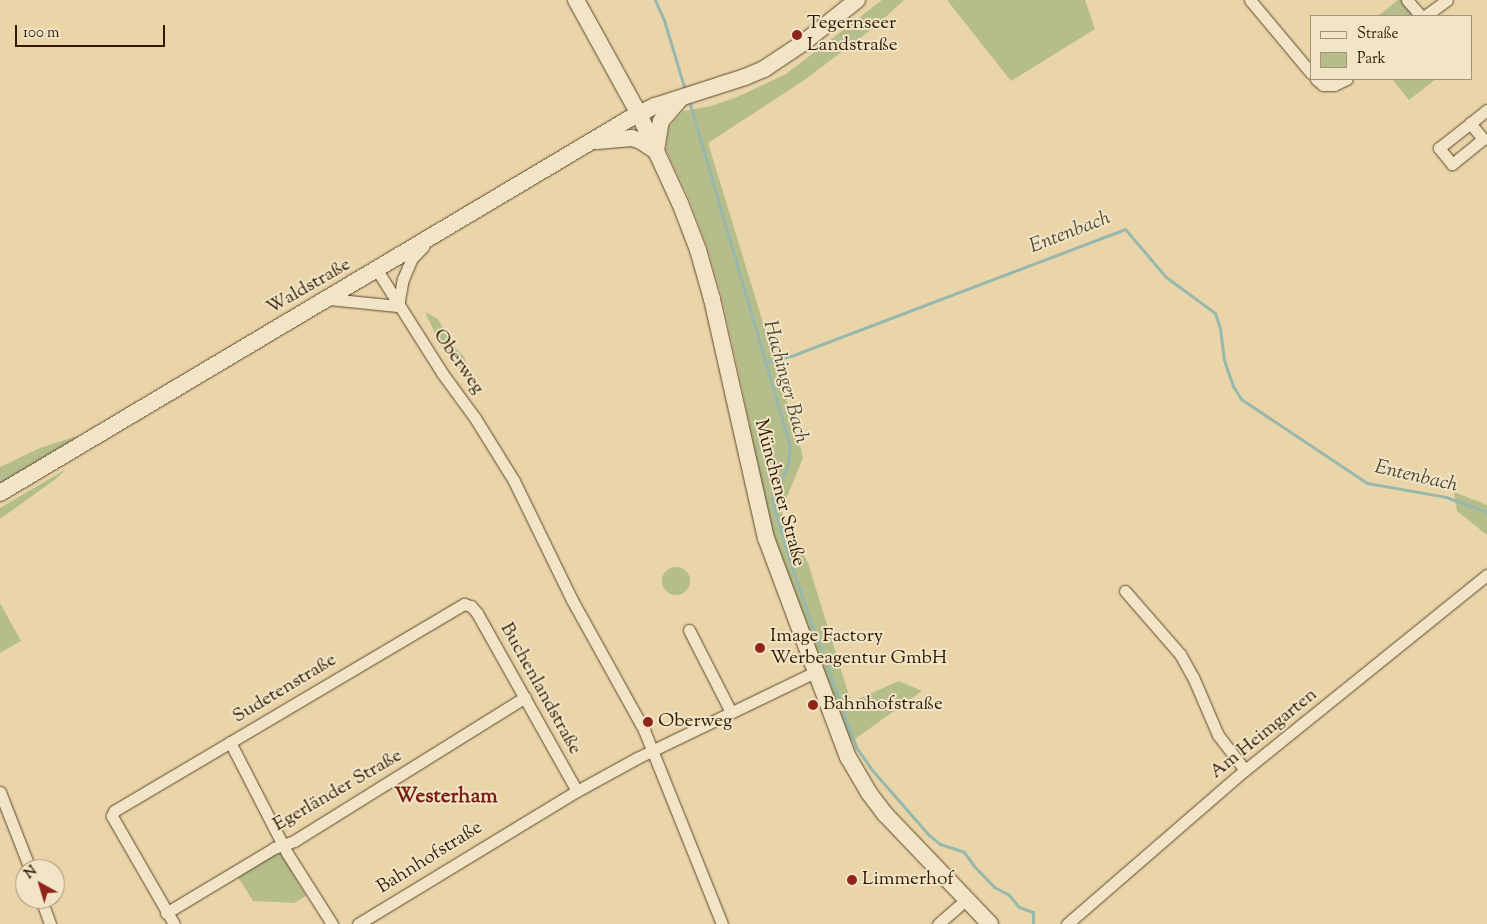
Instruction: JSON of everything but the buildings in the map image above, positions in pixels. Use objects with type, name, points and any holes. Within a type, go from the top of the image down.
[{"type":"main road","name":"Münchener Straße","points":[[576,0],[639,114],[698,250],[712,299],[766,538],[848,757],[869,793],[885,814],[990,924]]},
{"type":"main road","points":[[639,114],[682,96],[764,69],[789,53],[857,0]]},
{"type":"main road","points":[[589,143],[611,124],[622,109],[626,89]]},
{"type":"main road","points":[[589,143],[609,138],[632,138],[641,141],[656,151],[661,121],[682,96]]},
{"type":"main road","name":"Waldstraße","points":[[0,493],[639,114]]},
{"type":"street","points":[[1250,0],[1310,72]]},
{"type":"street","points":[[1407,0],[1420,15]]},
{"type":"street","points":[[1426,15],[1447,0]]},
{"type":"street","points":[[1317,80],[1323,85],[1334,85],[1345,80]]},
{"type":"street","points":[[1470,123],[1487,110]]},
{"type":"street","points":[[329,299],[398,306],[403,279],[412,258],[435,235]]},
{"type":"street","name":"Oberweg","points":[[377,270],[398,306],[501,458],[572,600],[653,751],[722,924]]},
{"type":"street","name":"Am Heimgarten","points":[[1067,924],[1245,770],[1487,575]]},
{"type":"street","points":[[1125,591],[1180,654],[1193,677],[1218,735],[1245,770]]},
{"type":"street","name":"Sudetenstraße","points":[[166,913],[112,816],[118,807],[464,604],[471,606]]},
{"type":"street","name":"Buchenlandstraße","points":[[471,606],[577,791]]},
{"type":"street","points":[[689,630],[731,712]]},
{"type":"street","name":"Bahnhofstraße","points":[[358,924],[577,791],[731,712],[815,672]]},
{"type":"street","name":"Egerländer Straße","points":[[166,913],[282,845],[294,841],[316,828],[525,698]]},
{"type":"street","points":[[230,742],[282,845],[332,924]]},
{"type":"street","points":[[0,792],[26,859]]},
{"type":"street","points":[[938,924],[959,906]]},
{"type":"street","points":[[45,909],[50,924]]},
{"type":"street","points":[[166,913],[174,924]]},
{"type":"green space","points":[[882,0],[904,0],[877,25],[806,79],[708,143],[803,458],[781,511],[808,563],[851,702],[899,681],[922,691],[848,744],[773,537],[721,294],[707,246],[688,196],[666,150],[669,127],[683,111],[711,106],[737,97],[786,74]]},
{"type":"green space","points":[[947,0],[1085,0],[1095,29],[1011,81]]},
{"type":"green space","points":[[1398,0],[1402,0],[1414,15],[1379,15]]},
{"type":"green space","points":[[1393,80],[1435,80],[1409,100]]},
{"type":"green space","points":[[425,312],[438,319],[449,340],[465,358],[468,379],[441,346]]},
{"type":"green space","points":[[77,436],[75,440],[0,485],[0,467],[40,448]]},
{"type":"green space","points":[[66,469],[57,478],[0,519],[0,508]]},
{"type":"green space","points":[[1454,492],[1487,505],[1487,535],[1457,511]]},
{"type":"green space","points":[[676,567],[686,571],[690,581],[686,591],[676,595],[666,591],[662,581],[666,571]]},
{"type":"green space","points":[[0,603],[21,641],[0,653]]},
{"type":"green space","points":[[275,851],[280,852],[306,896],[294,903],[253,901],[236,874]]},
{"type":"waterway","name":"Hachinger Bach","points":[[655,0],[664,20],[685,90]]},
{"type":"waterway","name":"Hachinger Bach","points":[[689,101],[790,446],[787,468],[772,500],[793,571],[856,747],[872,770],[929,835],[940,844],[964,852],[974,866],[994,887],[1008,894],[1019,907],[1033,912],[1033,924]]},
{"type":"waterway","name":"Entenbach","points":[[764,363],[791,356],[1125,229],[1166,277],[1215,313],[1220,328],[1224,360],[1233,386],[1241,399],[1367,483],[1446,497],[1487,512]]},
{"type":"place","name":"Tegernseer Landstraße","points":[[797,35]]},
{"type":"place","name":"Image Factory Werbeagentur GmbH","points":[[760,648]]},
{"type":"place","name":"Bahnhofstraße","points":[[813,705]]},
{"type":"place","name":"Oberweg","points":[[648,722]]},
{"type":"place","name":"Limmerhof","points":[[852,880]]},
{"type":"district","name":"Westerham","points":[[446,797]]}]
